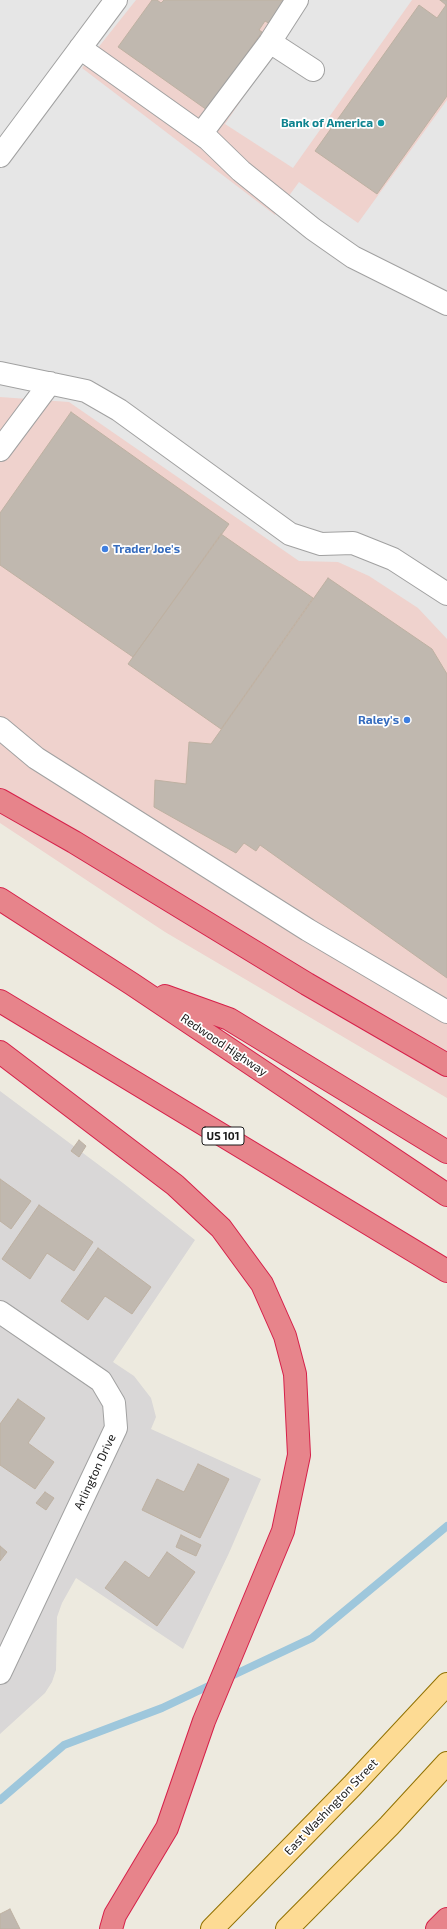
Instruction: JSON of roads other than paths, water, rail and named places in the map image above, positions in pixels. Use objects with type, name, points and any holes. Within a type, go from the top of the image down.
[{"type":"highway","points":[[0,800],[74,842],[307,984],[447,1065]]},
{"type":"highway","name":"Redwood Highway","points":[[0,899],[132,984],[447,1194]]},
{"type":"highway","points":[[132,984],[228,1019],[447,1152]]},
{"type":"highway","name":"US 101","points":[[0,1001],[447,1270]]},
{"type":"highway","points":[[0,1052],[175,1185],[221,1228],[262,1284],[285,1336],[295,1374],[299,1455],[283,1531],[204,1721],[167,1828],[115,1915],[111,1929]]},
{"type":"highway","points":[[437,1929],[447,1919]]},
{"type":"main road","name":"East Washington Street","points":[[212,1929],[352,1786],[447,1684]]},
{"type":"main road","points":[[287,1929],[389,1826],[447,1763]]},
{"type":"street","points":[[0,156],[116,0]]},
{"type":"street","points":[[201,134],[270,42],[297,0]]},
{"type":"street","points":[[270,42],[313,70]]},
{"type":"street","points":[[80,48],[201,134],[258,185],[353,257],[447,304]]},
{"type":"street","points":[[0,373],[86,391],[118,410],[290,534],[321,544],[353,543],[393,559],[447,594]]},
{"type":"street","points":[[0,450],[50,383]]},
{"type":"street","points":[[0,728],[36,758],[308,930],[447,1012]]},
{"type":"street","name":"Arlington Drive","points":[[0,1312],[101,1381],[114,1403],[116,1428],[0,1673]]},
{"type":"waterway","points":[[227,1678],[312,1638],[447,1526]]},
{"type":"waterway","points":[[0,1800],[64,1745],[162,1708],[215,1683]]},
{"type":"place","name":"Bank of America","points":[[381,123]]},
{"type":"place","name":"Trader Joe's","points":[[105,549]]},
{"type":"place","name":"Raley's","points":[[407,720]]}]
